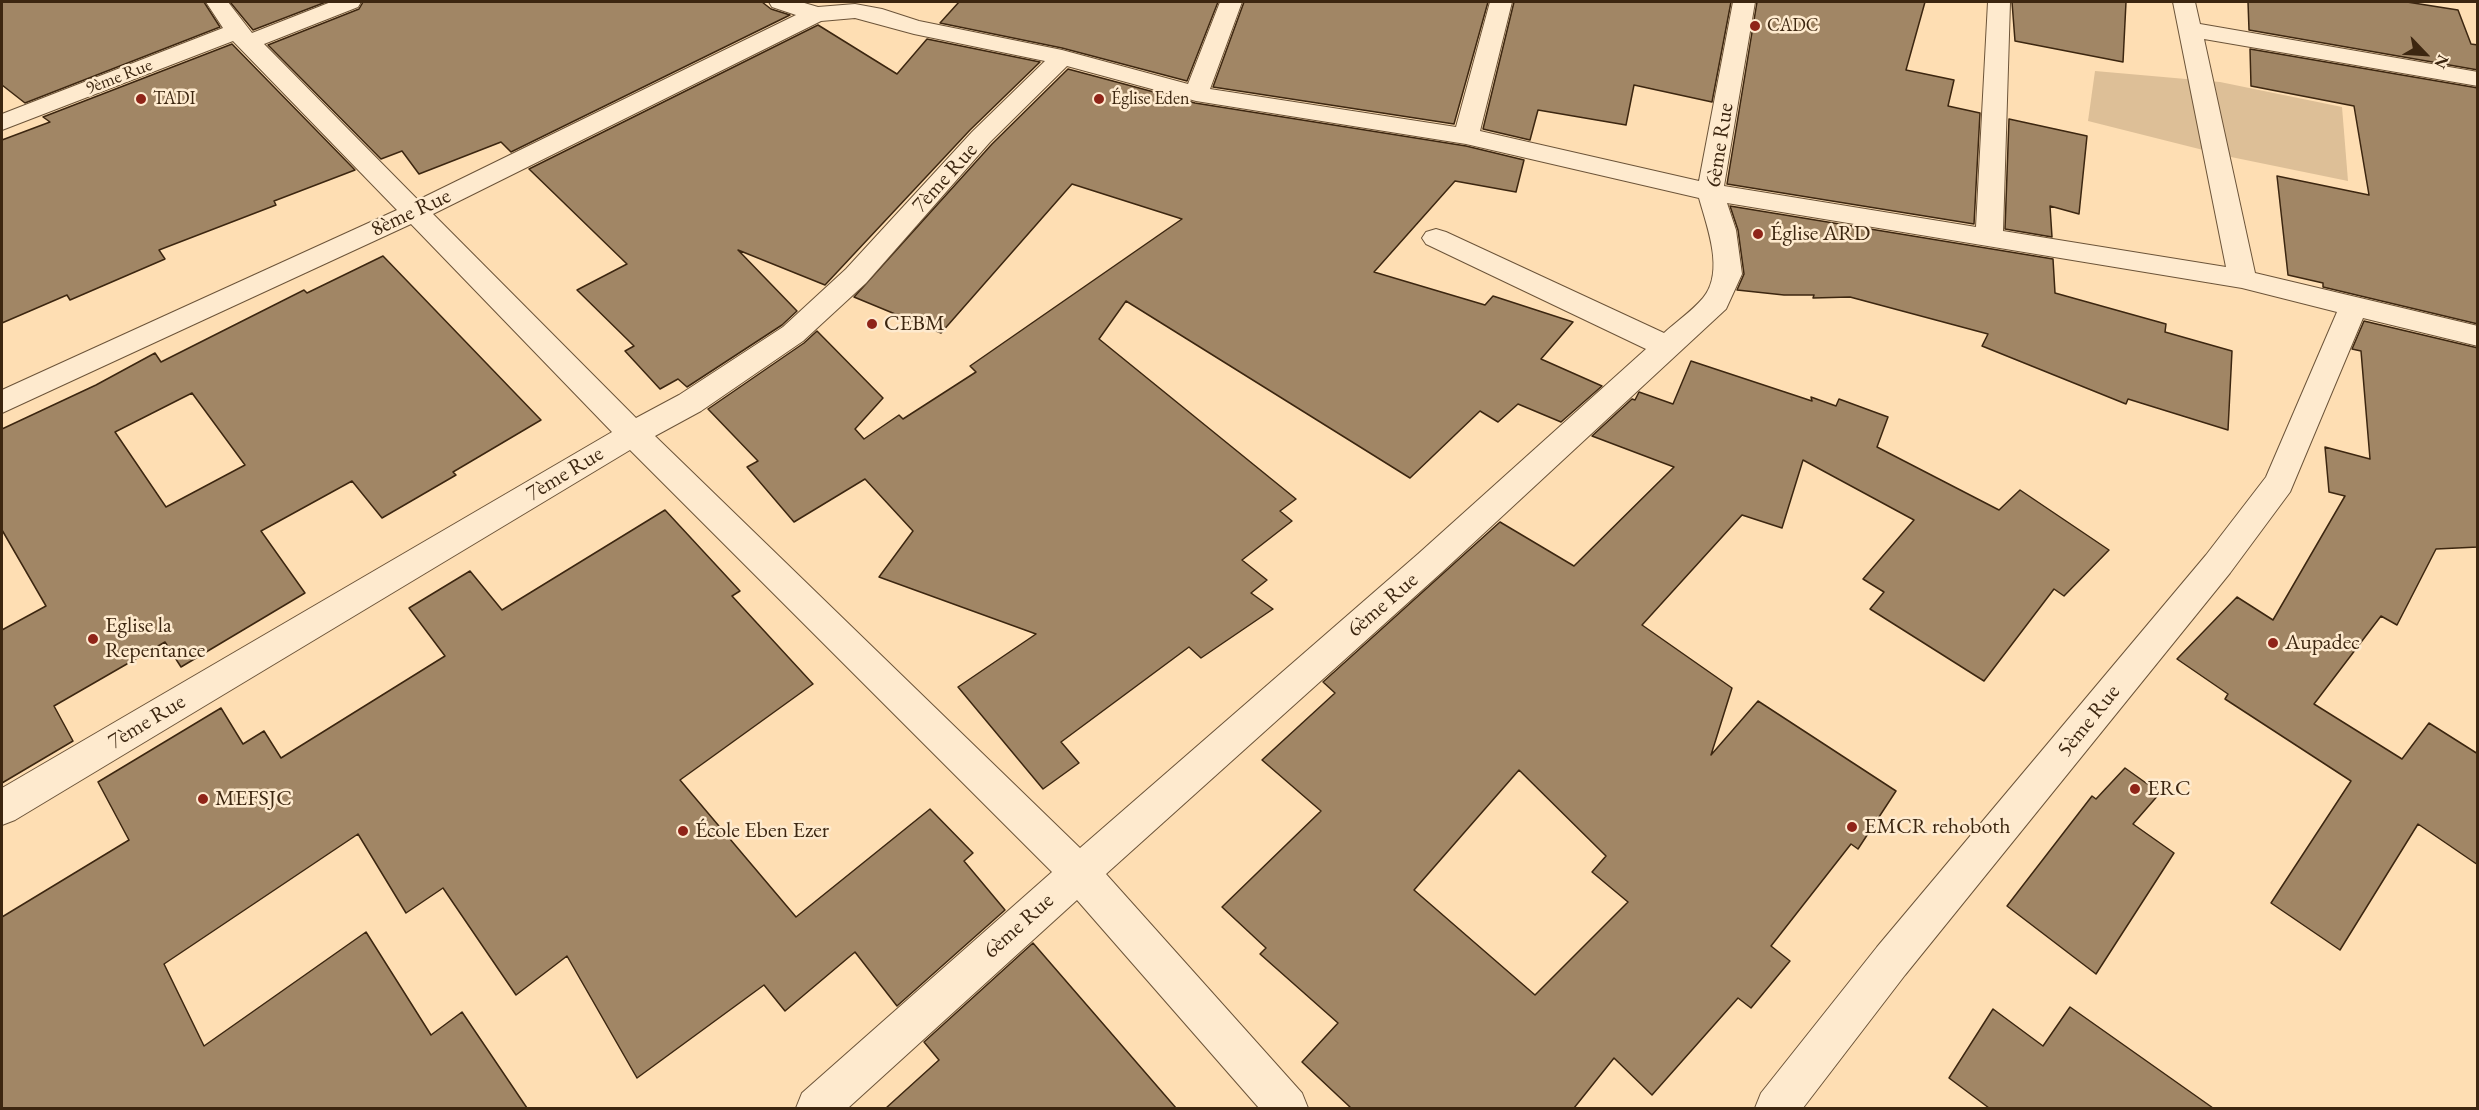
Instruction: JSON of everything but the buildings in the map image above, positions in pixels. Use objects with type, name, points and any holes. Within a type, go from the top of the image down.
[{"type":"street","points":[[217,2],[243,37],[633,434],[1079,873],[1287,1108]]},
{"type":"street","name":"9ème Rue","points":[[2,123],[243,37],[350,2]]},
{"type":"street","points":[[780,2],[816,14],[855,11],[882,16],[914,27],[1062,57],[1196,94],[1466,136],[1710,192],[2242,279],[2478,336]]},
{"type":"street","points":[[1196,94],[1231,2]]},
{"type":"street","points":[[1466,136],[1501,2]]},
{"type":"street","name":"6ème Rue","points":[[818,1108],[1079,873],[1430,563],[1716,302],[1728,274],[1722,230],[1710,192],[1744,2]]},
{"type":"street","points":[[1989,236],[1999,2]]},
{"type":"street","points":[[2184,2],[2192,30],[2242,279]]},
{"type":"street","name":"8ème Rue","points":[[2,402],[415,212],[816,14]]},
{"type":"street","points":[[2192,30],[2478,79]]},
{"type":"street","name":"7ème Rue","points":[[2,808],[633,434],[690,403],[793,334],[856,276],[981,137],[1062,57]]},
{"type":"street","points":[[1436,238],[1668,348]]},
{"type":"street","name":"5ème Rue","points":[[1776,1108],[1892,962],[2218,564],[2279,483],[2354,306]]},
{"type":"shaded area","points":[[2095,71],[2220,82],[2342,107],[2348,181],[2231,157],[2088,121]]},
{"type":"place","name":"CADC","points":[[1755,26]]},
{"type":"place","name":"TADI","points":[[141,99]]},
{"type":"place","name":"Église Eden","points":[[1099,99]]},
{"type":"place","name":"Église ARD","points":[[1758,234]]},
{"type":"place","name":"CEBM","points":[[872,324]]},
{"type":"place","name":"Eglise la Repentance","points":[[93,639]]},
{"type":"place","name":"Aupadec","points":[[2273,643]]},
{"type":"place","name":"ERC","points":[[2135,789]]},
{"type":"place","name":"MEFSJC","points":[[203,799]]},
{"type":"place","name":"EMCR rehoboth","points":[[1852,827]]},
{"type":"place","name":"École Eben Ezer","points":[[683,831]]}]
